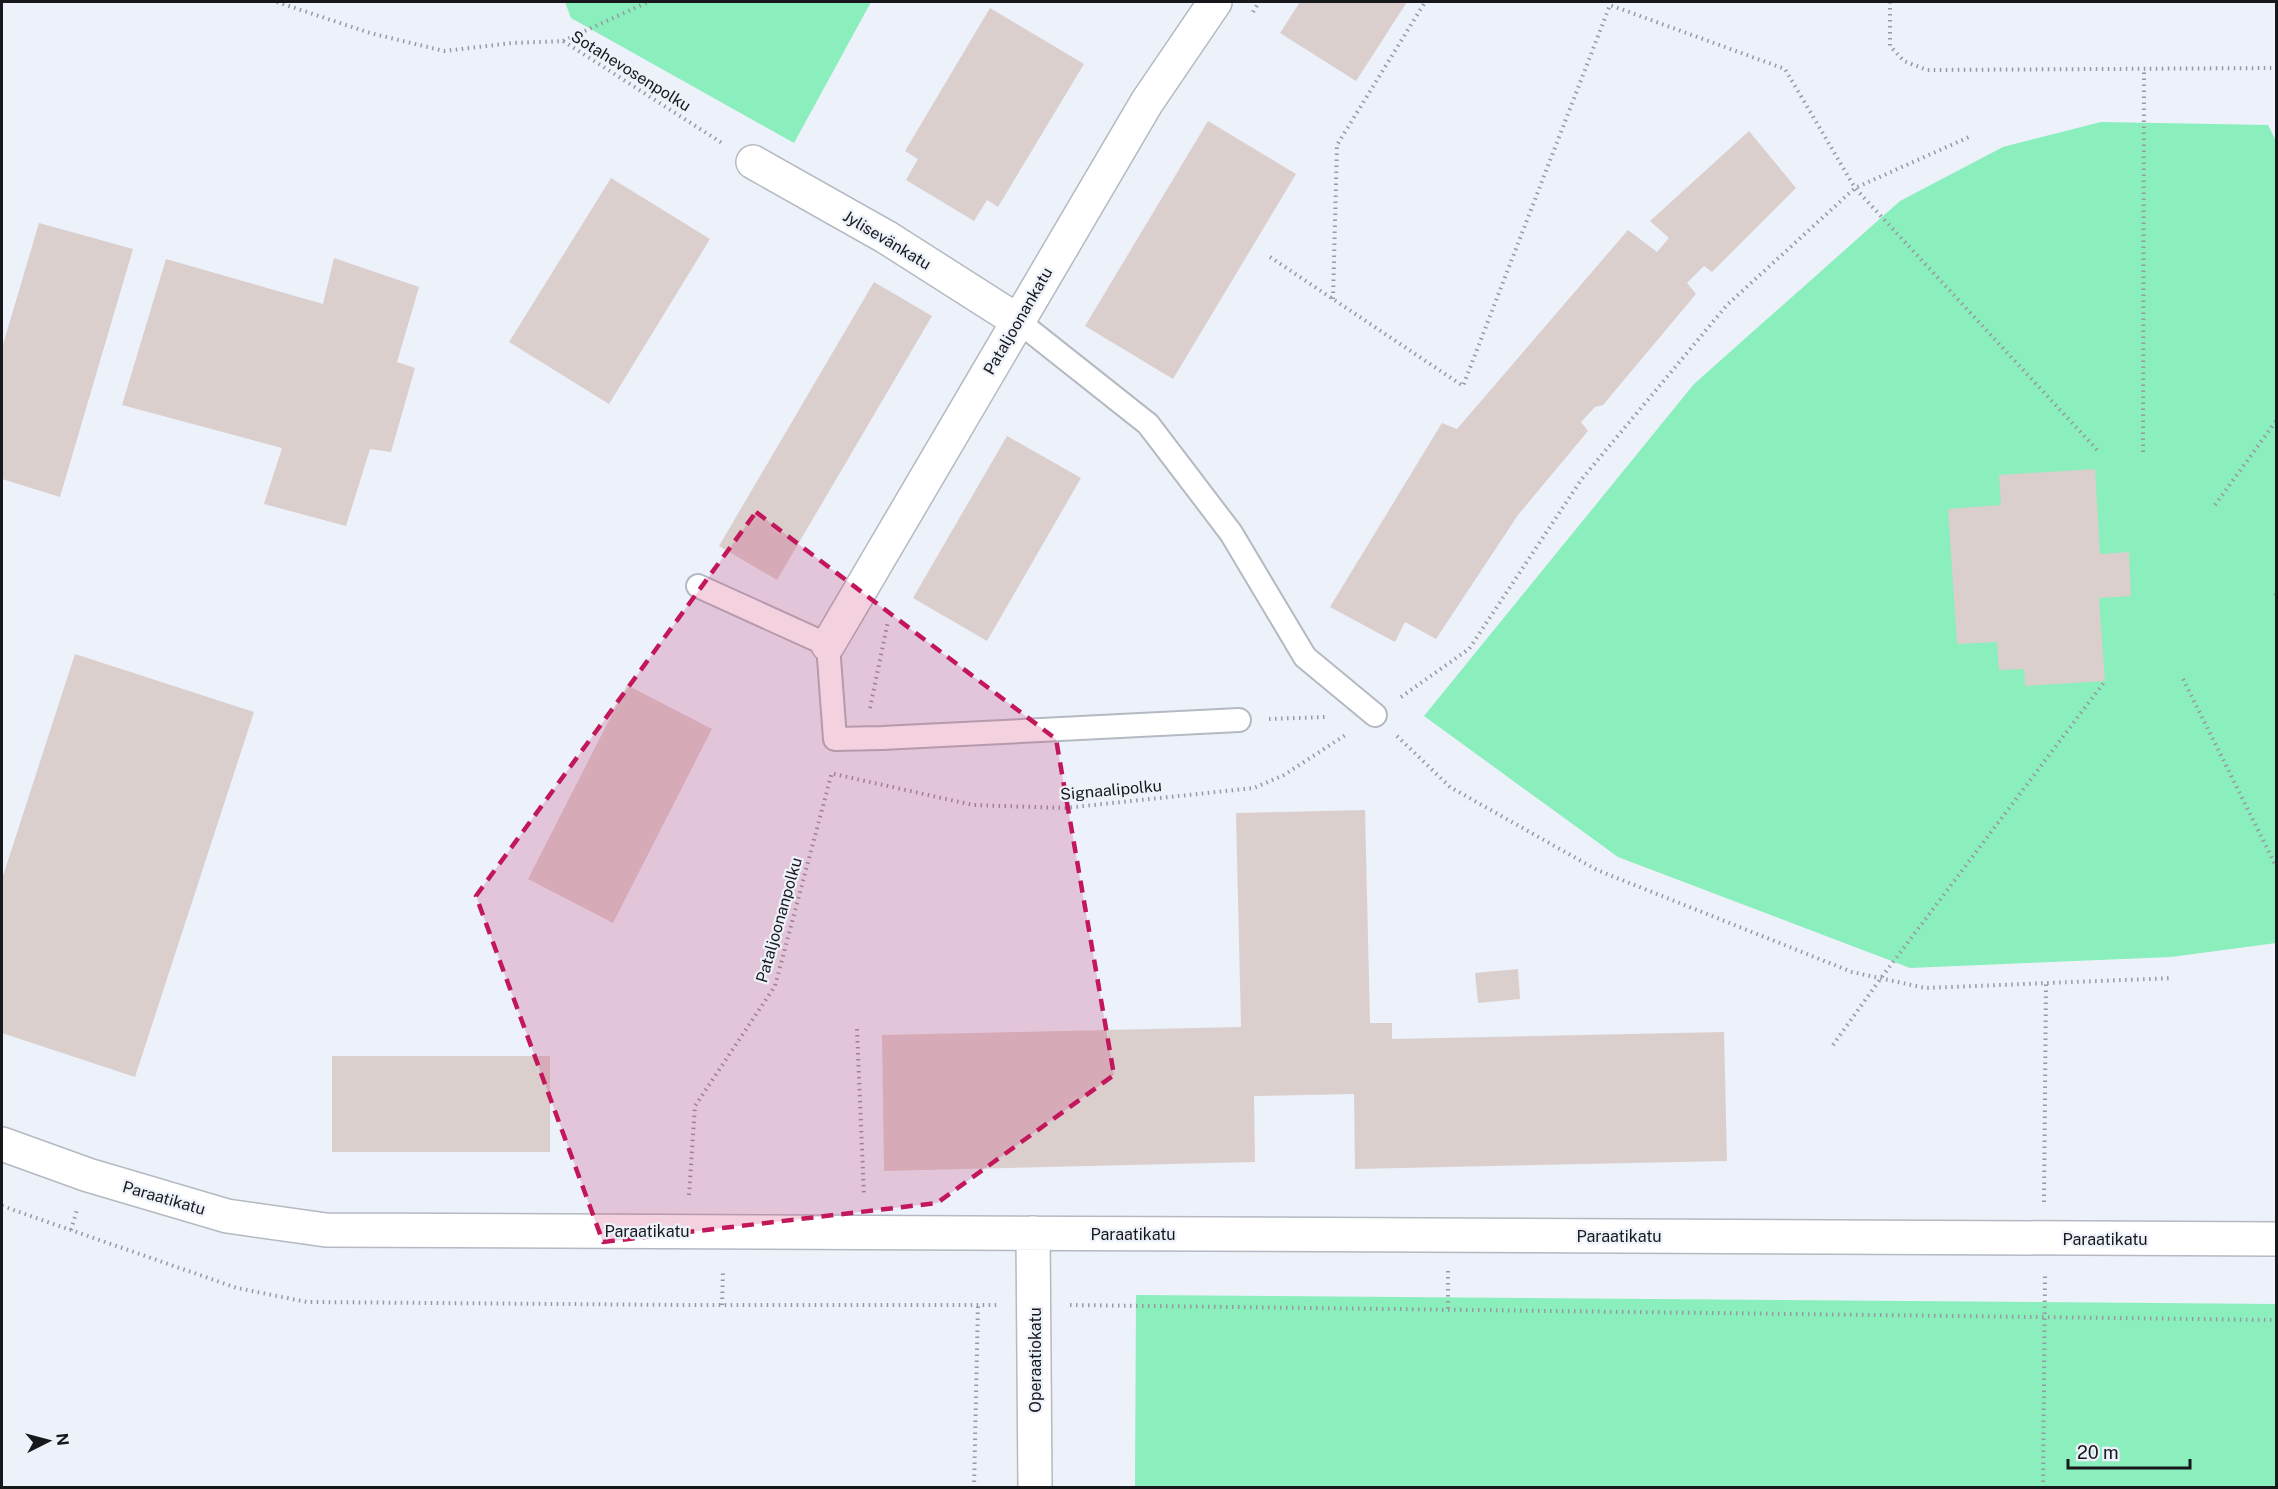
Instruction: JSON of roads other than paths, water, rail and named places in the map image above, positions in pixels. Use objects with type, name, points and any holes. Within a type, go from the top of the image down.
[{"type":"street","name":"Pataljoonankatu","points":[[828,645],[1147,102],[1215,2]]},
{"type":"street","name":"Jylisevänkatu","points":[[753,162],[886,237],[1018,321]]},
{"type":"street","name":"Paraatikatu","points":[[2,1144],[88,1175],[227,1216],[326,1230],[2277,1239]]},
{"type":"street","name":"Operaatiokatu","points":[[1033,1233],[1035,1488]]},
{"type":"lane","points":[[1018,321],[1148,424],[1231,533],[1305,657],[1375,715]]},
{"type":"lane","points":[[698,586],[828,645],[835,739],[1239,720]]}]
